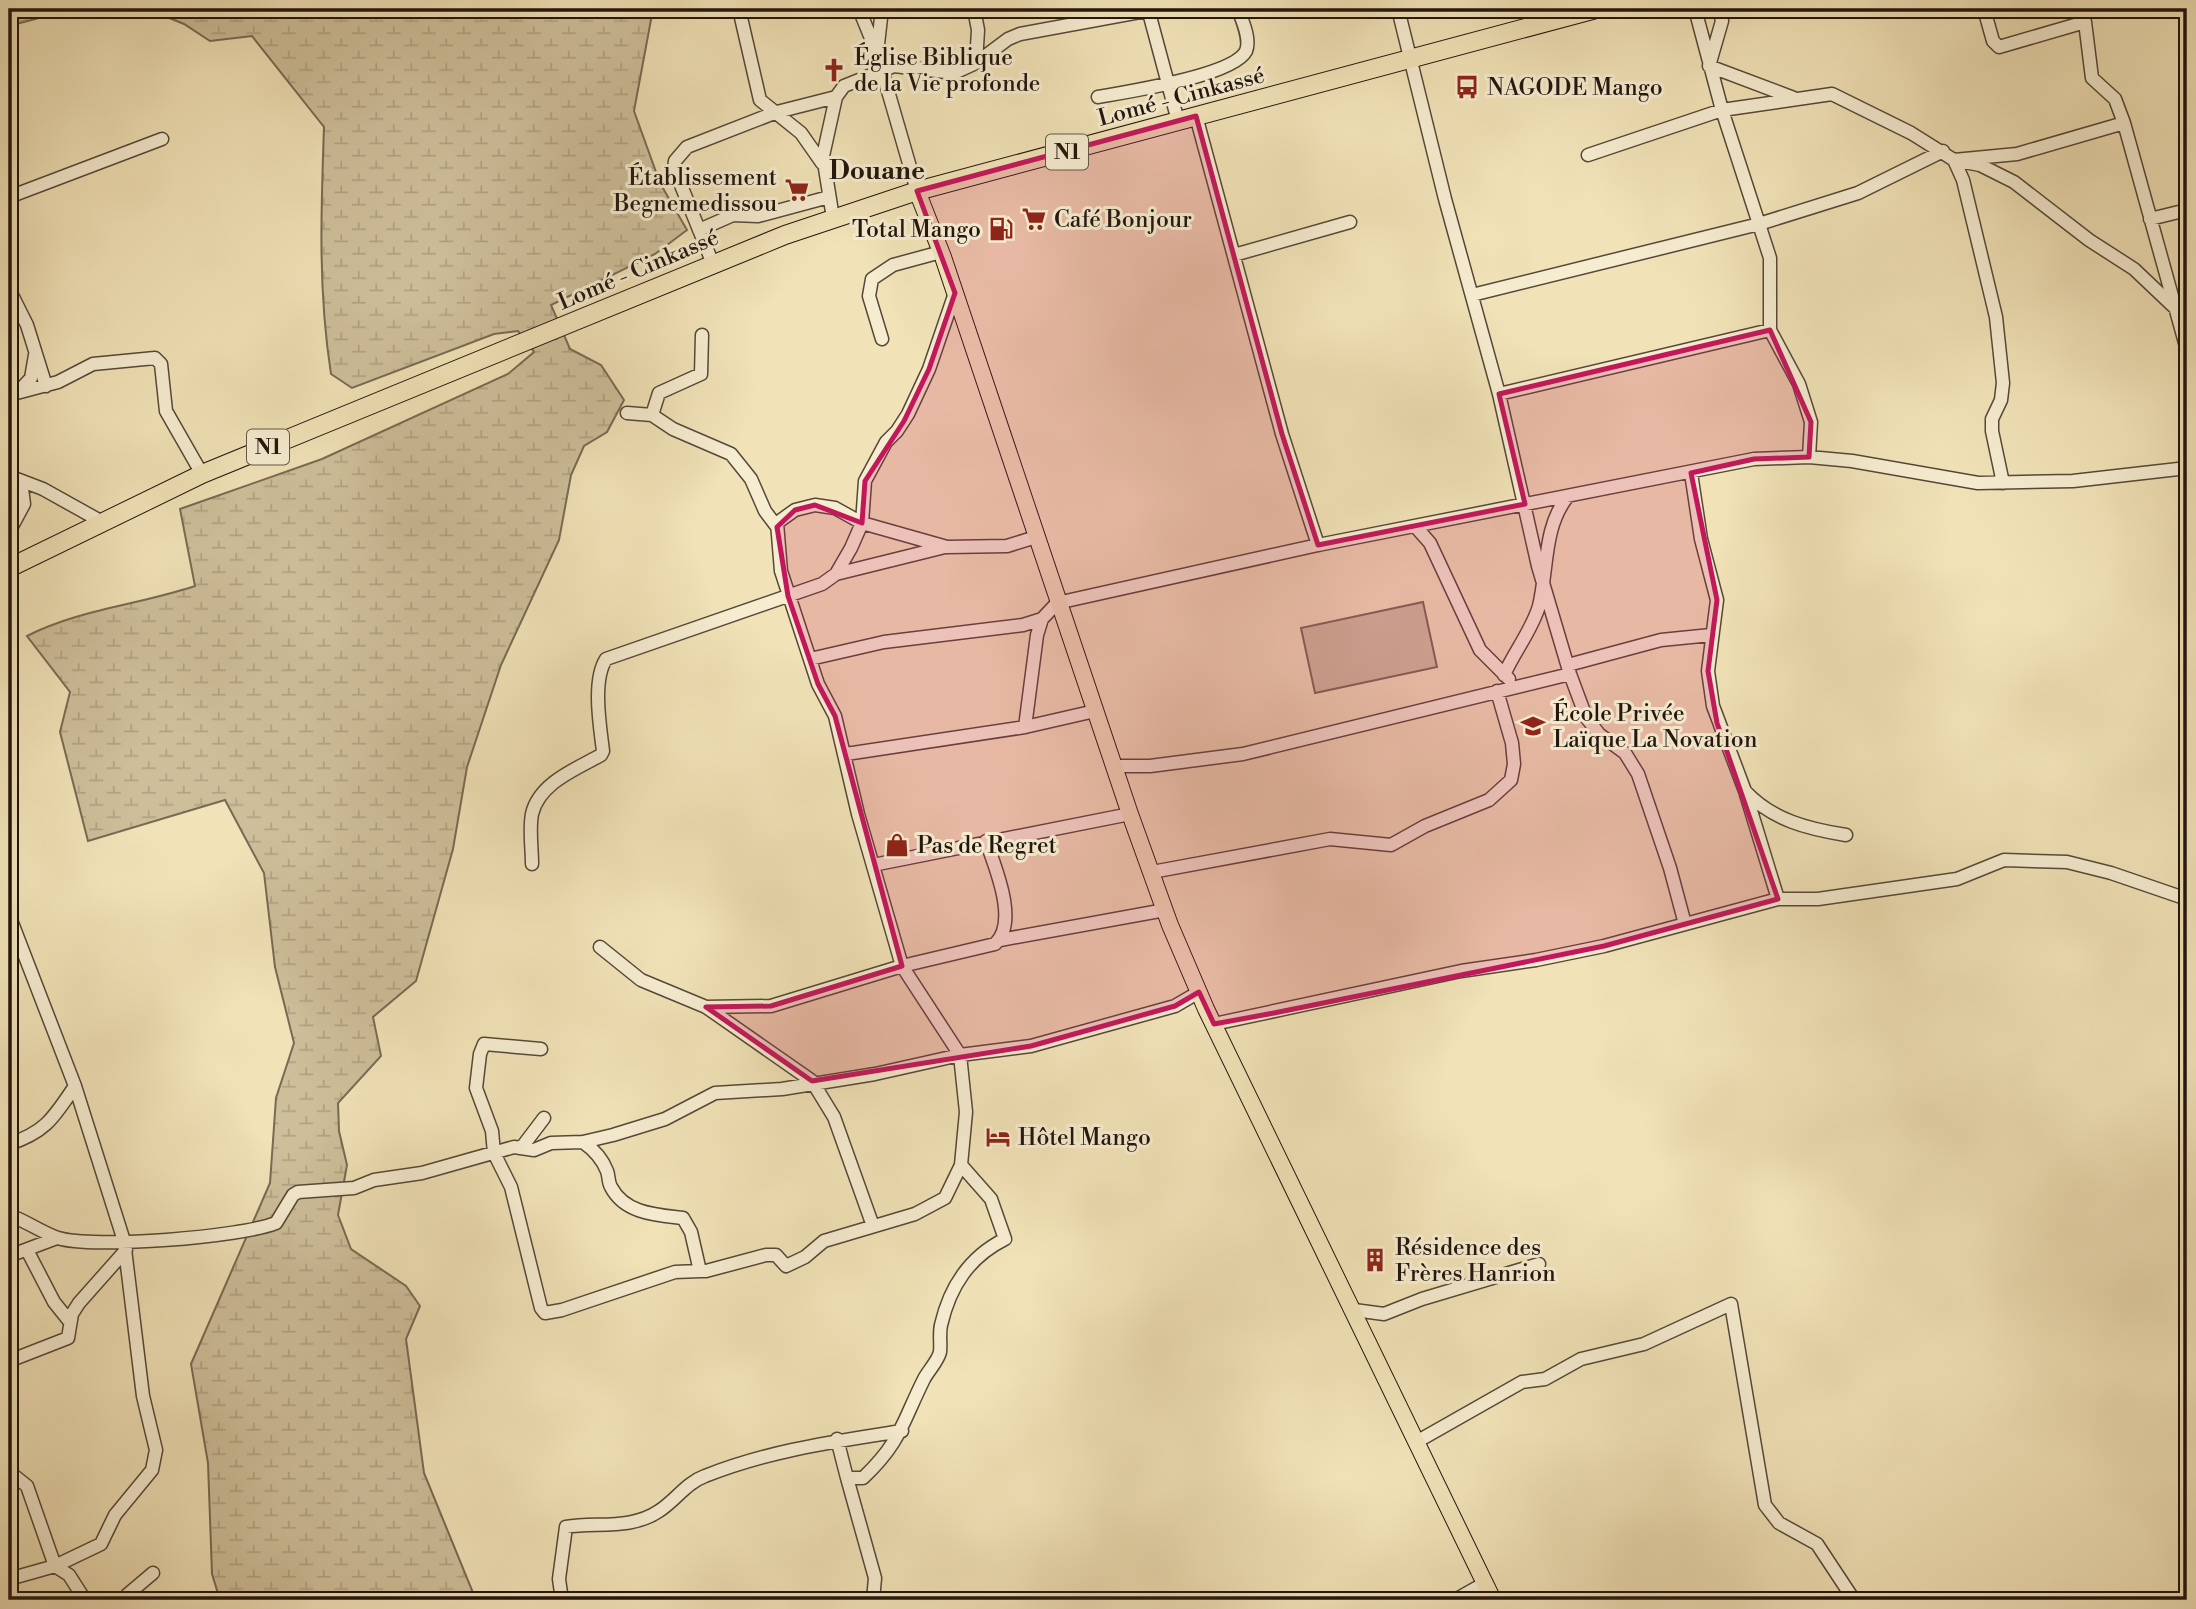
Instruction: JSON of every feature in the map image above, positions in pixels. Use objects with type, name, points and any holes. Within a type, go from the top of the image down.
[{"type":"highway","name":"Lomé - Cinkassé","points":[[9,568],[202,474],[713,264],[833,218],[917,191],[1596,9]]},
{"type":"main road","points":[[917,191],[941,252],[1057,603],[1165,910],[1214,1024],[1493,1600]]},
{"type":"street","points":[[739,9],[760,100],[808,141],[822,163]]},
{"type":"street","points":[[859,9],[877,53],[917,191]]},
{"type":"street","points":[[877,53],[882,9]]},
{"type":"street","points":[[974,9],[978,30],[976,63]]},
{"type":"street","points":[[833,218],[822,163],[836,97],[844,86],[881,69],[894,66],[954,73],[976,63],[1008,39],[1020,34],[1151,9],[1178,121]]},
{"type":"street","points":[[1098,97],[1168,84],[1234,62],[1245,51],[1247,40],[1238,9]]},
{"type":"street","points":[[1398,9],[1499,394],[1543,584],[1569,670],[1586,718],[1599,734],[1625,753],[1638,774],[1670,868],[1685,924]]},
{"type":"street","points":[[1695,9],[1722,110],[1770,258],[1770,330],[1799,384],[1811,422],[1809,457]]},
{"type":"street","points":[[1709,66],[1722,21],[1719,9]]},
{"type":"street","points":[[1984,9],[1993,41],[1999,47],[2085,23]]},
{"type":"street","points":[[2072,9],[2085,23],[2092,78],[2115,99],[2124,123],[2187,351]]},
{"type":"street","points":[[1709,66],[1794,98]]},
{"type":"street","points":[[1588,155],[1722,110],[1832,94],[1954,160],[1980,165],[2028,191],[2089,240],[2134,269],[2173,306]]},
{"type":"street","points":[[713,264],[674,168],[679,155],[687,147],[777,112],[836,97]]},
{"type":"street","points":[[1196,116],[1292,470],[1318,544]]},
{"type":"street","points":[[1954,160],[2017,154],[2124,123]]},
{"type":"street","points":[[9,197],[162,139]]},
{"type":"street","points":[[1472,295],[1759,224],[1858,193],[1943,152]]},
{"type":"street","points":[[1954,160],[1963,180],[1996,317],[2003,383],[2001,400],[1992,419],[1992,431],[2003,483]]},
{"type":"street","points":[[699,230],[733,215],[758,216],[828,198]]},
{"type":"street","points":[[2150,219],[2187,210]]},
{"type":"street","points":[[1234,255],[1350,222]]},
{"type":"street","points":[[882,339],[869,296],[872,279],[893,265],[941,252]]},
{"type":"street","points":[[9,289],[35,351],[46,386]]},
{"type":"street","points":[[836,574],[862,523],[864,481],[886,442],[904,421],[929,369],[955,293]]},
{"type":"street","points":[[1499,394],[1770,330]]},
{"type":"street","points":[[652,415],[659,393],[701,374],[702,335]]},
{"type":"street","points":[[14,393],[31,378],[35,351]]},
{"type":"street","points":[[14,393],[46,386],[100,362],[155,358],[161,364],[166,411],[202,474]]},
{"type":"street","points":[[627,413],[652,415],[673,429],[738,460],[765,511],[777,527]]},
{"type":"street","points":[[810,659],[884,642],[1023,625],[1042,619],[1057,603],[1318,544],[1754,459],[1809,457],[1852,461],[1967,482],[2003,483],[2073,481],[2187,468]]},
{"type":"street","points":[[1691,473],[1701,539],[1717,600],[1711,635],[1709,679],[1715,714],[1745,791],[1778,899]]},
{"type":"street","points":[[15,479],[43,489],[104,523]]},
{"type":"street","points":[[9,532],[24,504],[15,479]]},
{"type":"street","points":[[1504,675],[1535,617],[1552,525],[1568,496]]},
{"type":"street","points":[[835,508],[863,497]]},
{"type":"street","points":[[541,1049],[482,1046],[476,1088],[488,1116],[494,1153],[511,1187],[535,1291],[545,1313],[576,1306],[675,1272],[713,1272],[766,1255],[776,1255],[786,1266],[793,1265],[824,1241],[915,1214],[945,1198],[956,1182],[961,1166],[966,1112],[960,1055],[902,966],[835,716],[818,684],[788,596],[781,571],[777,527],[780,520],[795,510],[815,505],[835,508],[862,523],[947,547]]},
{"type":"street","points":[[1415,526],[1430,543],[1480,650],[1517,686]]},
{"type":"street","points":[[532,864],[532,815],[540,795],[566,774],[601,755],[603,751],[598,712],[602,667],[606,659],[822,584],[836,574],[947,547],[1007,546],[1036,537]]},
{"type":"street","points":[[1025,727],[1032,662],[1042,619]]},
{"type":"street","points":[[1115,766],[1150,766],[1243,754],[1517,686],[1661,640],[1711,635]]},
{"type":"street","points":[[1152,872],[1330,839],[1391,845],[1425,826],[1489,800],[1511,780],[1514,764],[1512,743],[1497,691]]},
{"type":"street","points":[[846,754],[1025,727],[1095,711]]},
{"type":"street","points":[[1745,791],[1764,807],[1800,826],[1846,835]]},
{"type":"street","points":[[873,865],[1130,814]]},
{"type":"street","points":[[986,841],[1005,895],[1000,940]]},
{"type":"street","points":[[1214,1024],[1461,971],[1536,961],[1778,899],[1818,899],[1957,879],[1991,864],[2016,860],[2067,862],[2111,873],[2187,899]]},
{"type":"street","points":[[706,1007],[771,1006],[902,966],[978,950],[1000,940],[1165,910]]},
{"type":"street","points":[[9,915],[75,1086],[125,1245],[143,1396],[156,1451],[152,1470],[115,1515],[101,1544],[55,1566],[9,1579]]},
{"type":"street","points":[[600,947],[641,980],[706,1007],[812,1082],[834,1117],[873,1226]]},
{"type":"street","points":[[9,1215],[57,1237],[125,1245],[268,1226],[281,1217],[293,1195],[298,1192],[354,1188],[374,1180],[422,1173],[522,1147],[534,1150],[551,1143],[583,1142],[665,1119],[715,1093],[782,1088],[875,1074],[960,1055],[1031,1046],[1175,1006],[1199,992]]},
{"type":"street","points":[[9,1144],[29,1138],[48,1125],[75,1086]]},
{"type":"street","points":[[522,1147],[544,1118]]},
{"type":"street","points":[[583,1142],[593,1148],[606,1170],[611,1187],[626,1205],[648,1214],[683,1218],[691,1232],[700,1270]]},
{"type":"street","points":[[847,1478],[863,1478],[883,1459],[902,1431],[919,1388],[940,1354],[940,1327],[965,1268],[984,1250],[1005,1239],[991,1199],[961,1166]]},
{"type":"street","points":[[9,1256],[57,1237]]},
{"type":"street","points":[[9,1361],[68,1338],[70,1322],[79,1303],[125,1245]]},
{"type":"street","points":[[27,1250],[54,1302],[70,1322]]},
{"type":"street","points":[[1354,1310],[1384,1314],[1422,1299],[1539,1264]]},
{"type":"street","points":[[1418,1441],[1522,1382],[1545,1379],[1581,1359],[1644,1344],[1731,1304],[1765,1505],[1779,1523],[1817,1544],[1854,1600]]},
{"type":"street","points":[[562,1600],[559,1579],[566,1527],[629,1523],[659,1512],[685,1487],[704,1476],[757,1458],[836,1439],[902,1431]]},
{"type":"street","points":[[836,1439],[875,1578],[873,1600]]},
{"type":"street","points":[[9,1475],[12,1474],[27,1486],[55,1566],[69,1575],[85,1600]]},
{"type":"street","points":[[128,1600],[127,1595],[153,1573]]},
{"type":"street","points":[[1455,1600],[1485,1583]]},
{"type":"highlighted area","points":[[1196,116],[1282,434],[1318,545],[1525,504],[1499,394],[1770,330],[1811,422],[1809,457],[1754,459],[1691,473],[1717,600],[1708,671],[1717,723],[1778,899],[1604,946],[1274,1013],[1214,1024],[1199,992],[1175,1006],[1031,1046],[812,1081],[706,1007],[771,1006],[902,966],[835,716],[818,684],[788,596],[777,527],[795,510],[815,505],[862,523],[865,481],[904,421],[929,369],[955,293],[917,191]]},
{"type":"green space","points":[[9,9],[73,9],[9,26]]},
{"type":"green space","points":[[147,9],[653,9],[634,111],[660,183],[687,230],[655,254],[551,305],[570,349],[601,365],[624,400],[607,432],[584,446],[571,475],[559,540],[501,665],[467,767],[453,849],[416,981],[373,1017],[381,1056],[338,1103],[339,1131],[347,1165],[338,1215],[351,1249],[406,1286],[420,1306],[406,1339],[424,1473],[476,1600],[220,1600],[212,1574],[208,1463],[191,1364],[270,1183],[276,1098],[294,1043],[275,967],[264,873],[225,800],[88,841],[60,732],[70,692],[27,636],[68,619],[195,586],[180,509],[322,459],[508,374],[534,352],[518,331],[494,334],[352,388],[331,374],[322,282],[324,127],[252,36],[210,41],[184,24]]},
{"type":"green space","points":[[1423,602],[1437,667],[1315,693],[1301,628]]},
{"type":"place","name":"Église Biblique de la Vie profonde","points":[[834,70]]},
{"type":"place","name":"NAGODE Mango","points":[[1467,87]]},
{"type":"place","name":"Établissement Begnemedissou","points":[[797,190]]},
{"type":"place","name":"Café Bonjour","points":[[1034,219]]},
{"type":"place","name":"Total Mango","points":[[1001,229]]},
{"type":"place","name":"École Privée Laïque La Novation","points":[[1533,726]]},
{"type":"place","name":"Pas de Regret","points":[[897,845]]},
{"type":"place","name":"Hôtel Mango","points":[[998,1137]]},
{"type":"place","name":"Résidence des Frères Hanrion","points":[[1375,1260]]},
{"type":"district","name":"Douane","points":[[877,170]]}]
